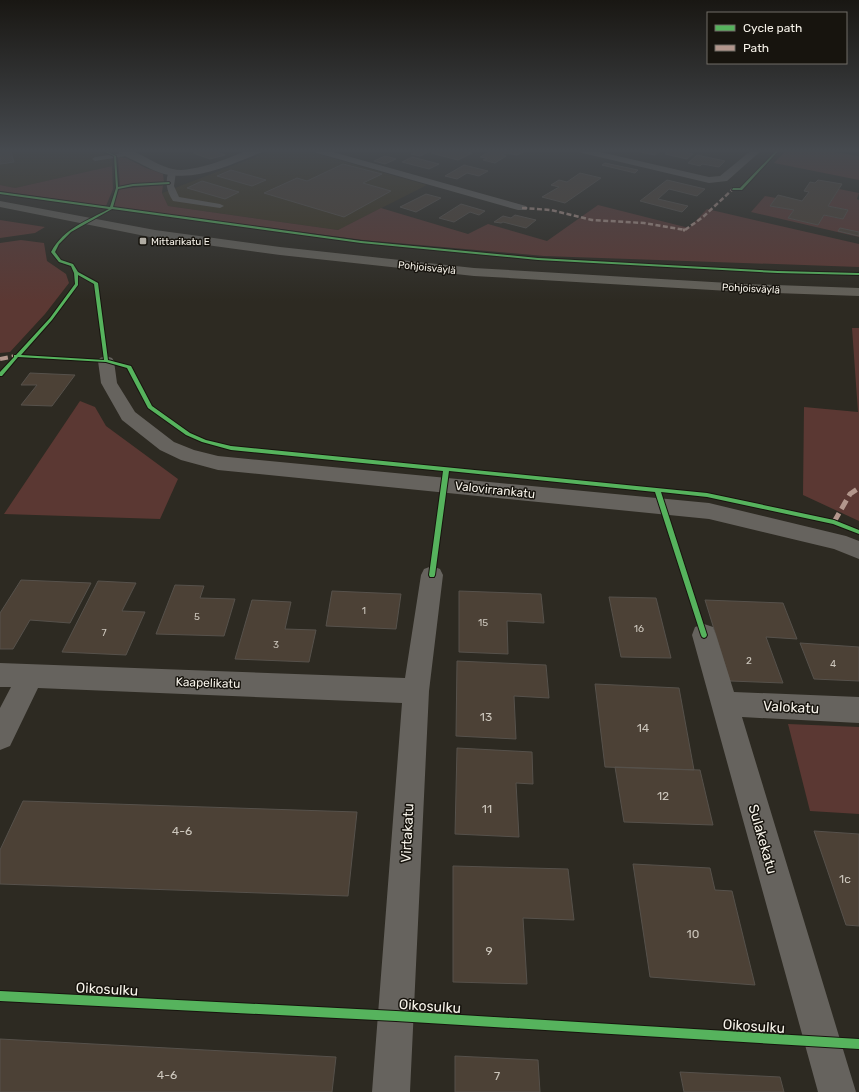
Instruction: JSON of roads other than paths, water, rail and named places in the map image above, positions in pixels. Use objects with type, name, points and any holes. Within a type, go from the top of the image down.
[{"type":"main road","name":"Pohjoisväylä","points":[[0,204],[155,234],[280,251],[474,272],[746,288],[859,292]]},
{"type":"street","points":[[494,200],[522,208]]},
{"type":"street","name":"Valovirrankatu","points":[[106,361],[109,383],[128,416],[167,446],[188,455],[210,461],[709,510],[838,542],[859,550]]},
{"type":"street","name":"Virtakatu","points":[[391,1092],[416,691],[432,575]]},
{"type":"street","name":"Sulakekatu","points":[[704,635],[836,1092]]},
{"type":"street","name":"Kaapelikatu","points":[[0,675],[416,691]]},
{"type":"street","points":[[0,736],[31,676]]},
{"type":"street","name":"Valokatu","points":[[724,704],[859,710]]},
{"type":"lane","points":[[182,200],[220,206]]},
{"type":"place","name":"Mittarikatu E","points":[[143,241]]}]
